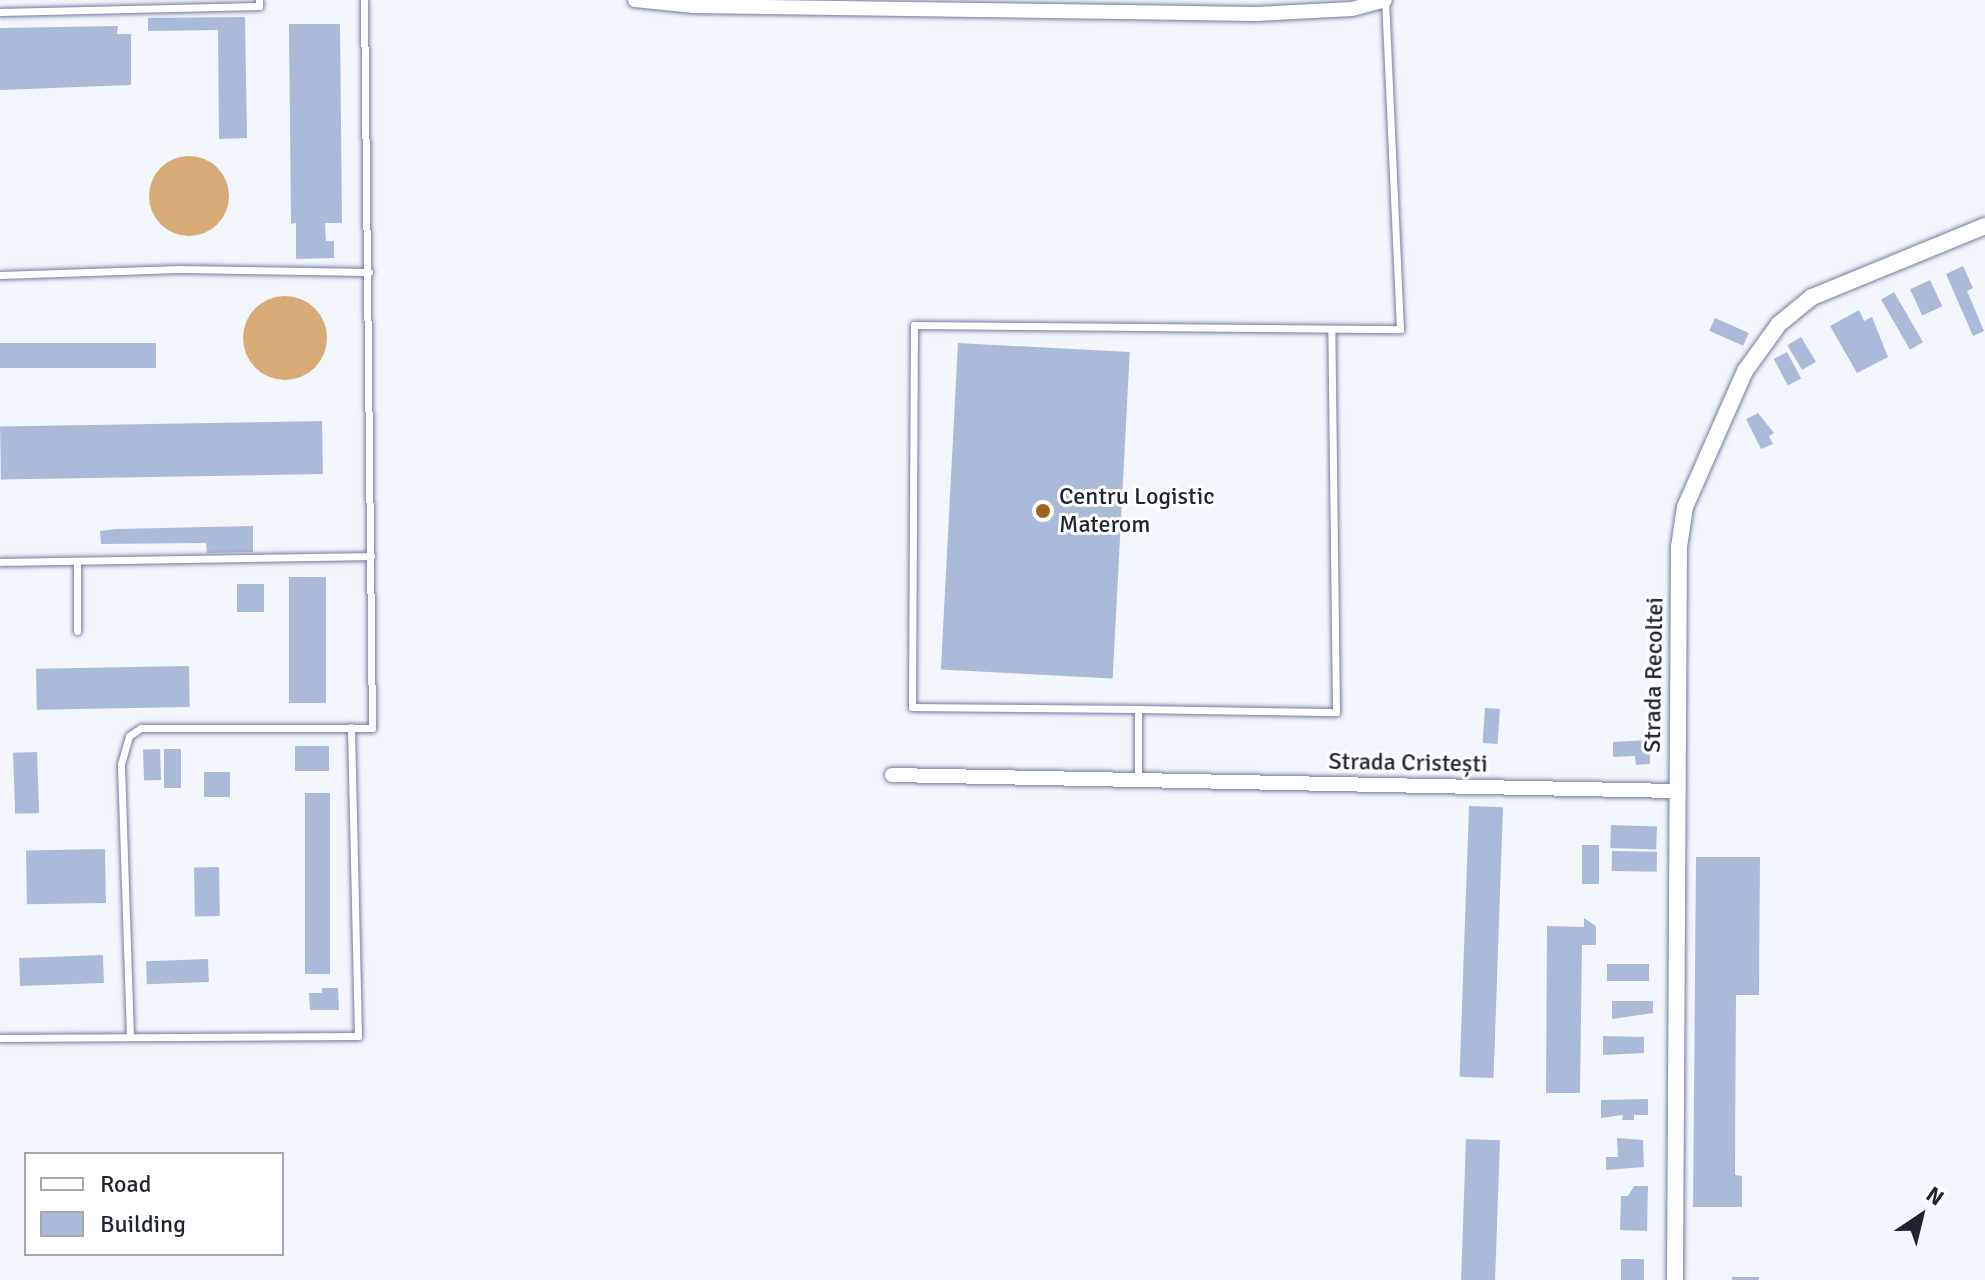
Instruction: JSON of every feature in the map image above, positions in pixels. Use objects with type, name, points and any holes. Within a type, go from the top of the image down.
[{"type":"street","points":[[635,0],[694,6],[1256,14],[1352,9],[1385,0]]},
{"type":"street","name":"Strada Recoltei","points":[[1675,1280],[1679,547],[1685,507],[1745,371],[1779,324],[1812,297],[1985,226]]},
{"type":"street","name":"Strada Cristești","points":[[892,775],[1677,791]]},
{"type":"lane","points":[[3,0],[2,12],[259,6],[259,0]]},
{"type":"lane","points":[[130,1037],[121,764],[129,736],[141,728],[372,728],[364,0]]},
{"type":"lane","points":[[1331,329],[1336,712],[912,707],[914,325],[1400,329],[1385,0]]},
{"type":"lane","points":[[0,275],[179,269],[369,272]]},
{"type":"lane","points":[[0,562],[371,556]]},
{"type":"lane","points":[[77,561],[77,631]]},
{"type":"lane","points":[[1138,709],[1138,779]]},
{"type":"lane","points":[[0,1038],[358,1036],[351,727]]},
{"type":"shaded area","points":[[181,156],[197,156],[218,167],[229,188],[229,204],[218,225],[197,236],[181,236],[167,230],[155,218],[149,204],[149,188],[155,174],[167,162]]},
{"type":"shaded area","points":[[285,296],[301,299],[315,308],[324,322],[327,338],[324,354],[315,368],[301,377],[285,380],[269,377],[255,368],[246,354],[243,338],[246,322],[255,308],[269,299]]},
{"type":"building","points":[[245,17],[247,138],[219,139],[218,30],[148,31],[148,18]]},
{"type":"building","points":[[289,24],[340,24],[342,223],[325,223],[326,241],[334,241],[334,258],[296,259],[296,223],[291,224]]},
{"type":"building","points":[[118,26],[117,34],[131,34],[131,85],[0,90],[0,28]]},
{"type":"building","points":[[1963,266],[1973,288],[1967,291],[1984,331],[1973,336],[1946,274]]},
{"type":"building","points":[[1930,280],[1942,306],[1922,316],[1910,289]]},
{"type":"building","points":[[1894,292],[1923,342],[1910,350],[1881,300]]},
{"type":"building","points":[[1859,310],[1864,321],[1872,317],[1888,357],[1857,373],[1830,326]]},
{"type":"building","points":[[1715,318],[1749,333],[1743,346],[1709,331]]},
{"type":"building","points":[[1801,337],[1816,362],[1802,370],[1787,345]]},
{"type":"building","points":[[0,343],[156,343],[156,368],[0,368]]},
{"type":"building","name":"Centru Logistic Materom","points":[[958,343],[1130,352],[1113,679],[941,670]]},
{"type":"building","points":[[1787,352],[1801,378],[1788,386],[1774,359]]},
{"type":"building","points":[[1758,413],[1774,433],[1769,436],[1773,444],[1761,449],[1746,419]]},
{"type":"building","points":[[322,421],[323,474],[1,480],[0,427]]},
{"type":"building","points":[[253,526],[253,552],[207,553],[206,543],[101,544],[100,531],[116,529]]},
{"type":"building","points":[[289,577],[326,577],[326,703],[289,703]]},
{"type":"building","points":[[237,584],[264,584],[264,612],[237,612]]},
{"type":"building","points":[[189,666],[190,707],[37,710],[36,669]]},
{"type":"building","points":[[1485,708],[1500,709],[1498,744],[1483,743]]},
{"type":"building","points":[[1649,740],[1650,764],[1636,765],[1635,756],[1613,757],[1613,742]]},
{"type":"building","points":[[295,746],[329,746],[329,771],[295,771]]},
{"type":"building","points":[[160,749],[161,780],[144,781],[143,750]]},
{"type":"building","points":[[164,749],[181,749],[181,788],[164,788]]},
{"type":"building","points":[[37,752],[39,813],[15,814],[13,753]]},
{"type":"building","points":[[204,772],[230,772],[230,797],[204,797]]},
{"type":"building","points":[[305,793],[330,793],[330,974],[305,974]]},
{"type":"building","points":[[1469,806],[1503,807],[1494,1078],[1460,1077]]},
{"type":"building","points":[[1611,825],[1657,827],[1656,850],[1610,848]]},
{"type":"building","points":[[1582,845],[1599,845],[1599,884],[1582,884]]},
{"type":"building","points":[[105,849],[106,903],[27,904],[26,850]]},
{"type":"building","points":[[1612,851],[1657,852],[1657,872],[1612,871]]},
{"type":"building","points":[[1696,857],[1760,857],[1759,995],[1736,995],[1735,1175],[1742,1176],[1742,1207],[1693,1207]]},
{"type":"building","points":[[194,867],[219,867],[220,916],[195,916]]},
{"type":"building","points":[[1584,918],[1596,926],[1596,945],[1582,945],[1580,1093],[1546,1093],[1547,926],[1584,927]]},
{"type":"building","points":[[103,955],[104,983],[20,986],[19,958]]},
{"type":"building","points":[[208,959],[209,982],[147,984],[146,961]]},
{"type":"building","points":[[1607,964],[1649,964],[1649,981],[1607,981]]},
{"type":"building","points":[[322,988],[338,988],[339,1010],[310,1010],[309,993],[322,993]]},
{"type":"building","points":[[1612,1001],[1653,1001],[1653,1013],[1612,1019]]},
{"type":"building","points":[[1603,1036],[1644,1037],[1644,1053],[1603,1055]]},
{"type":"building","points":[[1648,1099],[1648,1115],[1634,1115],[1634,1120],[1622,1120],[1623,1115],[1601,1118],[1601,1100]]},
{"type":"building","points":[[1617,1138],[1643,1140],[1644,1167],[1606,1170],[1606,1157],[1618,1157]]},
{"type":"building","points":[[1466,1139],[1500,1140],[1495,1280],[1461,1280]]},
{"type":"building","points":[[1634,1186],[1648,1186],[1647,1231],[1620,1230],[1621,1196],[1628,1196]]},
{"type":"building","points":[[1621,1259],[1644,1259],[1644,1280],[1621,1280]]},
{"type":"building","points":[[1732,1277],[1759,1277],[1759,1280],[1732,1280]]},
{"type":"place","name":"Centru Logistic Materom","points":[[1043,511]]}]
